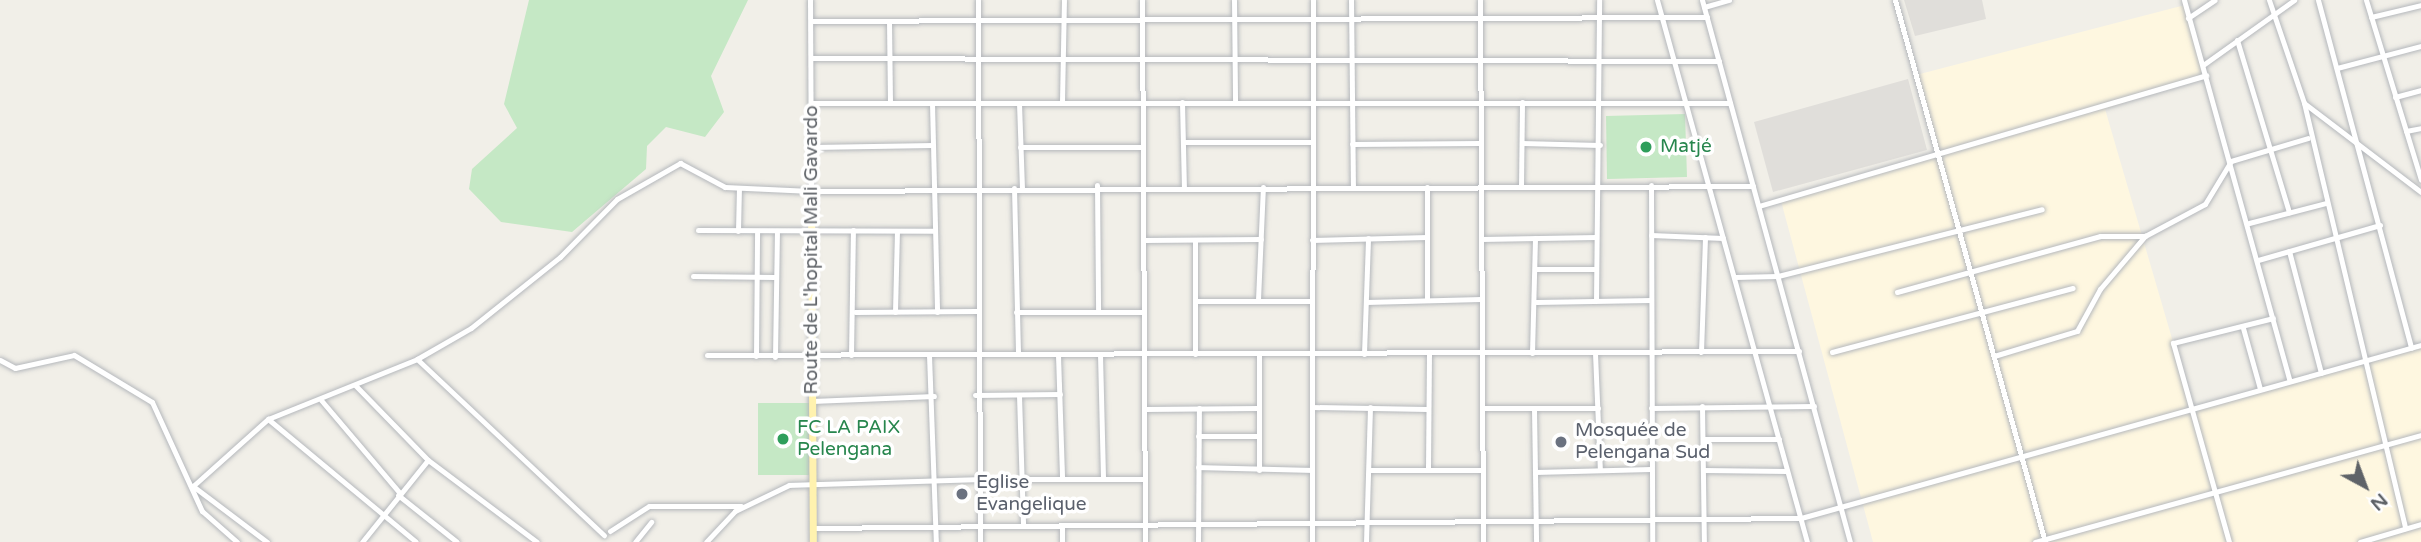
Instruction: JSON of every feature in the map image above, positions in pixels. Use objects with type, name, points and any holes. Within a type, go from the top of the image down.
[{"type":"main road","name":"Route de L'hopital Mali Gavardo","points":[[811,191],[813,542]]},
{"type":"street","name":"Route de L'hopital Mali Gavardo","points":[[810,0],[811,191]]},
{"type":"street","points":[[978,0],[979,188],[975,395],[980,479],[980,542]]},
{"type":"street","points":[[1062,102],[1065,59],[1064,0]]},
{"type":"street","points":[[1142,0],[1145,542]]},
{"type":"street","points":[[1234,0],[1235,102]]},
{"type":"street","points":[[1312,0],[1312,542]]},
{"type":"street","points":[[1351,0],[1353,187]]},
{"type":"street","points":[[1480,0],[1483,542]]},
{"type":"street","points":[[1596,301],[1600,145],[1599,0]]},
{"type":"street","points":[[1657,0],[1807,542]]},
{"type":"street","points":[[1729,0],[1703,3],[1850,542]]},
{"type":"street","points":[[1895,0],[2045,541]]},
{"type":"street","points":[[2185,0],[2249,223],[2290,381]]},
{"type":"street","points":[[2188,18],[2216,0]]},
{"type":"street","points":[[2269,0],[2276,13],[2304,103],[2308,138],[2335,237],[2381,446],[2405,528]]},
{"type":"street","points":[[2203,65],[2294,0]]},
{"type":"street","points":[[2318,0],[2362,150],[2411,348]]},
{"type":"street","points":[[2366,0],[2421,177]]},
{"type":"street","points":[[2371,18],[2421,5]]},
{"type":"street","points":[[811,21],[1707,17]]},
{"type":"street","points":[[889,21],[890,103]]},
{"type":"street","points":[[2237,40],[2289,212]]},
{"type":"street","points":[[2337,68],[2421,46]]},
{"type":"street","points":[[811,58],[1719,61]]},
{"type":"street","points":[[1759,206],[1938,156],[2206,75]]},
{"type":"street","points":[[2395,97],[2421,90]]},
{"type":"street","points":[[1182,102],[1184,187]]},
{"type":"street","points":[[1521,186],[1522,102]]},
{"type":"street","points":[[812,103],[1730,103]]},
{"type":"street","points":[[932,103],[937,312]]},
{"type":"street","points":[[1019,103],[1021,188]]},
{"type":"street","points":[[2304,103],[2362,150],[2421,192]]},
{"type":"street","points":[[2406,131],[2421,128]]},
{"type":"street","points":[[1994,356],[2077,331],[2100,289],[2145,236],[2205,204],[2231,161],[2308,138]]},
{"type":"street","points":[[1183,142],[1312,142]]},
{"type":"street","points":[[1352,144],[1480,143]]},
{"type":"street","points":[[1522,143],[1600,145]]},
{"type":"street","points":[[812,147],[933,145]]},
{"type":"street","points":[[1020,147],[1143,147]]},
{"type":"street","points":[[193,486],[268,419],[321,400],[417,359],[471,328],[560,257],[617,199],[680,163],[720,185],[811,191],[1097,185],[1312,188],[1753,186]]},
{"type":"street","points":[[1097,185],[1098,311]]},
{"type":"street","points":[[1651,186],[1652,542]]},
{"type":"street","points":[[1258,300],[1263,187]]},
{"type":"street","points":[[1427,187],[1427,300]]},
{"type":"street","points":[[738,231],[739,188]]},
{"type":"street","points":[[1014,188],[1018,354]]},
{"type":"street","points":[[2249,223],[2326,202]]},
{"type":"street","points":[[1735,277],[1779,276],[2042,209]]},
{"type":"street","points":[[2258,260],[2381,225]]},
{"type":"street","points":[[698,230],[935,231]]},
{"type":"street","points":[[851,355],[855,312],[853,230]]},
{"type":"street","points":[[756,356],[757,231]]},
{"type":"street","points":[[895,312],[897,231]]},
{"type":"street","points":[[775,357],[774,277],[777,232]]},
{"type":"street","points":[[1651,235],[1723,238]]},
{"type":"street","points":[[1897,292],[1971,274],[2100,236],[2145,236]]},
{"type":"street","points":[[1312,240],[1427,237]]},
{"type":"street","points":[[1481,239],[1596,237]]},
{"type":"street","points":[[1701,352],[1705,237]]},
{"type":"street","points":[[1364,354],[1368,238]]},
{"type":"street","points":[[1532,353],[1536,302],[1535,238]]},
{"type":"street","points":[[1144,240],[1261,239]]},
{"type":"street","points":[[1195,240],[1195,354]]},
{"type":"street","points":[[2289,251],[2321,373]]},
{"type":"street","points":[[1536,269],[1596,269]]},
{"type":"street","points":[[692,276],[774,277]]},
{"type":"street","points":[[1832,352],[2074,288]]},
{"type":"street","points":[[1366,302],[1481,299]]},
{"type":"street","points":[[1536,302],[1651,300]]},
{"type":"street","points":[[1195,301],[1312,301]]},
{"type":"street","points":[[855,312],[976,311]]},
{"type":"street","points":[[1016,312],[1143,312]]},
{"type":"street","points":[[2229,542],[2173,343],[2243,328],[2273,318]]},
{"type":"street","points":[[2243,328],[2260,389]]},
{"type":"street","points":[[813,528],[980,524],[1062,526],[1145,521],[1197,524],[1312,520],[1366,523],[1482,521],[1652,524],[1801,518],[1843,510],[2021,455],[2421,345]]},
{"type":"street","points":[[708,355],[812,358],[851,355],[1481,355],[1799,351]]},
{"type":"street","points":[[1595,353],[1600,470]]},
{"type":"street","points":[[1100,354],[1102,478]]},
{"type":"street","points":[[1259,354],[1259,470]]},
{"type":"street","points":[[0,360],[15,368],[74,355],[152,402],[162,435],[193,486],[202,511],[237,542]]},
{"type":"street","points":[[929,355],[934,396],[936,542]]},
{"type":"street","points":[[1058,355],[1062,478]]},
{"type":"street","points":[[1428,468],[1429,355]]},
{"type":"street","points":[[417,359],[604,535]]},
{"type":"street","points":[[355,385],[428,460],[537,542]]},
{"type":"street","points":[[975,395],[1060,394]]},
{"type":"street","points":[[1019,395],[1023,524]]},
{"type":"street","points":[[812,401],[934,396]]},
{"type":"street","points":[[321,400],[399,494],[457,542]]},
{"type":"street","points":[[1702,406],[1703,542]]},
{"type":"street","points":[[1651,408],[1814,406]]},
{"type":"street","points":[[1312,407],[1427,409]]},
{"type":"street","points":[[1366,542],[1370,407]]},
{"type":"street","points":[[1198,542],[1199,408]]},
{"type":"street","points":[[1144,409],[1259,408]]},
{"type":"street","points":[[1482,408],[1598,408]]},
{"type":"street","points":[[1534,409],[1536,542]]},
{"type":"street","points":[[268,419],[414,541]]},
{"type":"street","points":[[2035,542],[2421,435]]},
{"type":"street","points":[[1199,436],[1258,436]]},
{"type":"street","points":[[1703,439],[1779,439]]},
{"type":"street","points":[[362,542],[381,513],[428,460]]},
{"type":"street","points":[[1198,467],[1311,470]]},
{"type":"street","points":[[1535,472],[1651,469]]},
{"type":"street","points":[[1370,470],[1481,470]]},
{"type":"street","points":[[1703,470],[1787,471]]},
{"type":"street","points":[[706,542],[747,505],[775,488],[811,483],[980,479]]},
{"type":"street","points":[[1022,480],[1144,479]]},
{"type":"street","points":[[193,486],[267,542]]},
{"type":"street","points":[[610,531],[649,506],[747,505]]},
{"type":"street","points":[[635,542],[651,522]]},
{"type":"street","points":[[2360,542],[2421,524]]},
{"type":"street","points":[[1062,526],[1062,542]]},
{"type":"shaded area","points":[[1904,0],[1982,0],[1986,19],[1915,36]]},
{"type":"shaded area","points":[[2185,5],[2206,75],[2105,109],[2192,407],[2421,345],[2421,542],[1873,542],[1781,201],[1938,156],[1916,75]]},
{"type":"shaded area","points":[[1908,79],[1927,150],[1773,192],[1754,122]]},
{"type":"green space","points":[[529,0],[748,0],[711,76],[724,112],[705,137],[666,127],[647,146],[646,169],[572,232],[501,222],[469,189],[472,169],[517,128],[504,104]]},
{"type":"green space","name":"Matjé","points":[[1685,114],[1687,177],[1607,179],[1606,116]]},
{"type":"green space","name":"FC LA PAIX Pelengana","points":[[758,403],[809,403],[809,475],[758,475]]},
{"type":"place","name":"Matjé","points":[[1646,147]]},
{"type":"place","name":"FC LA PAIX Pelengana","points":[[783,439]]},
{"type":"place","name":"Mosquée de Pelengana Sud","points":[[1561,442]]},
{"type":"place","name":"Eglise Evangelique","points":[[962,494]]}]
